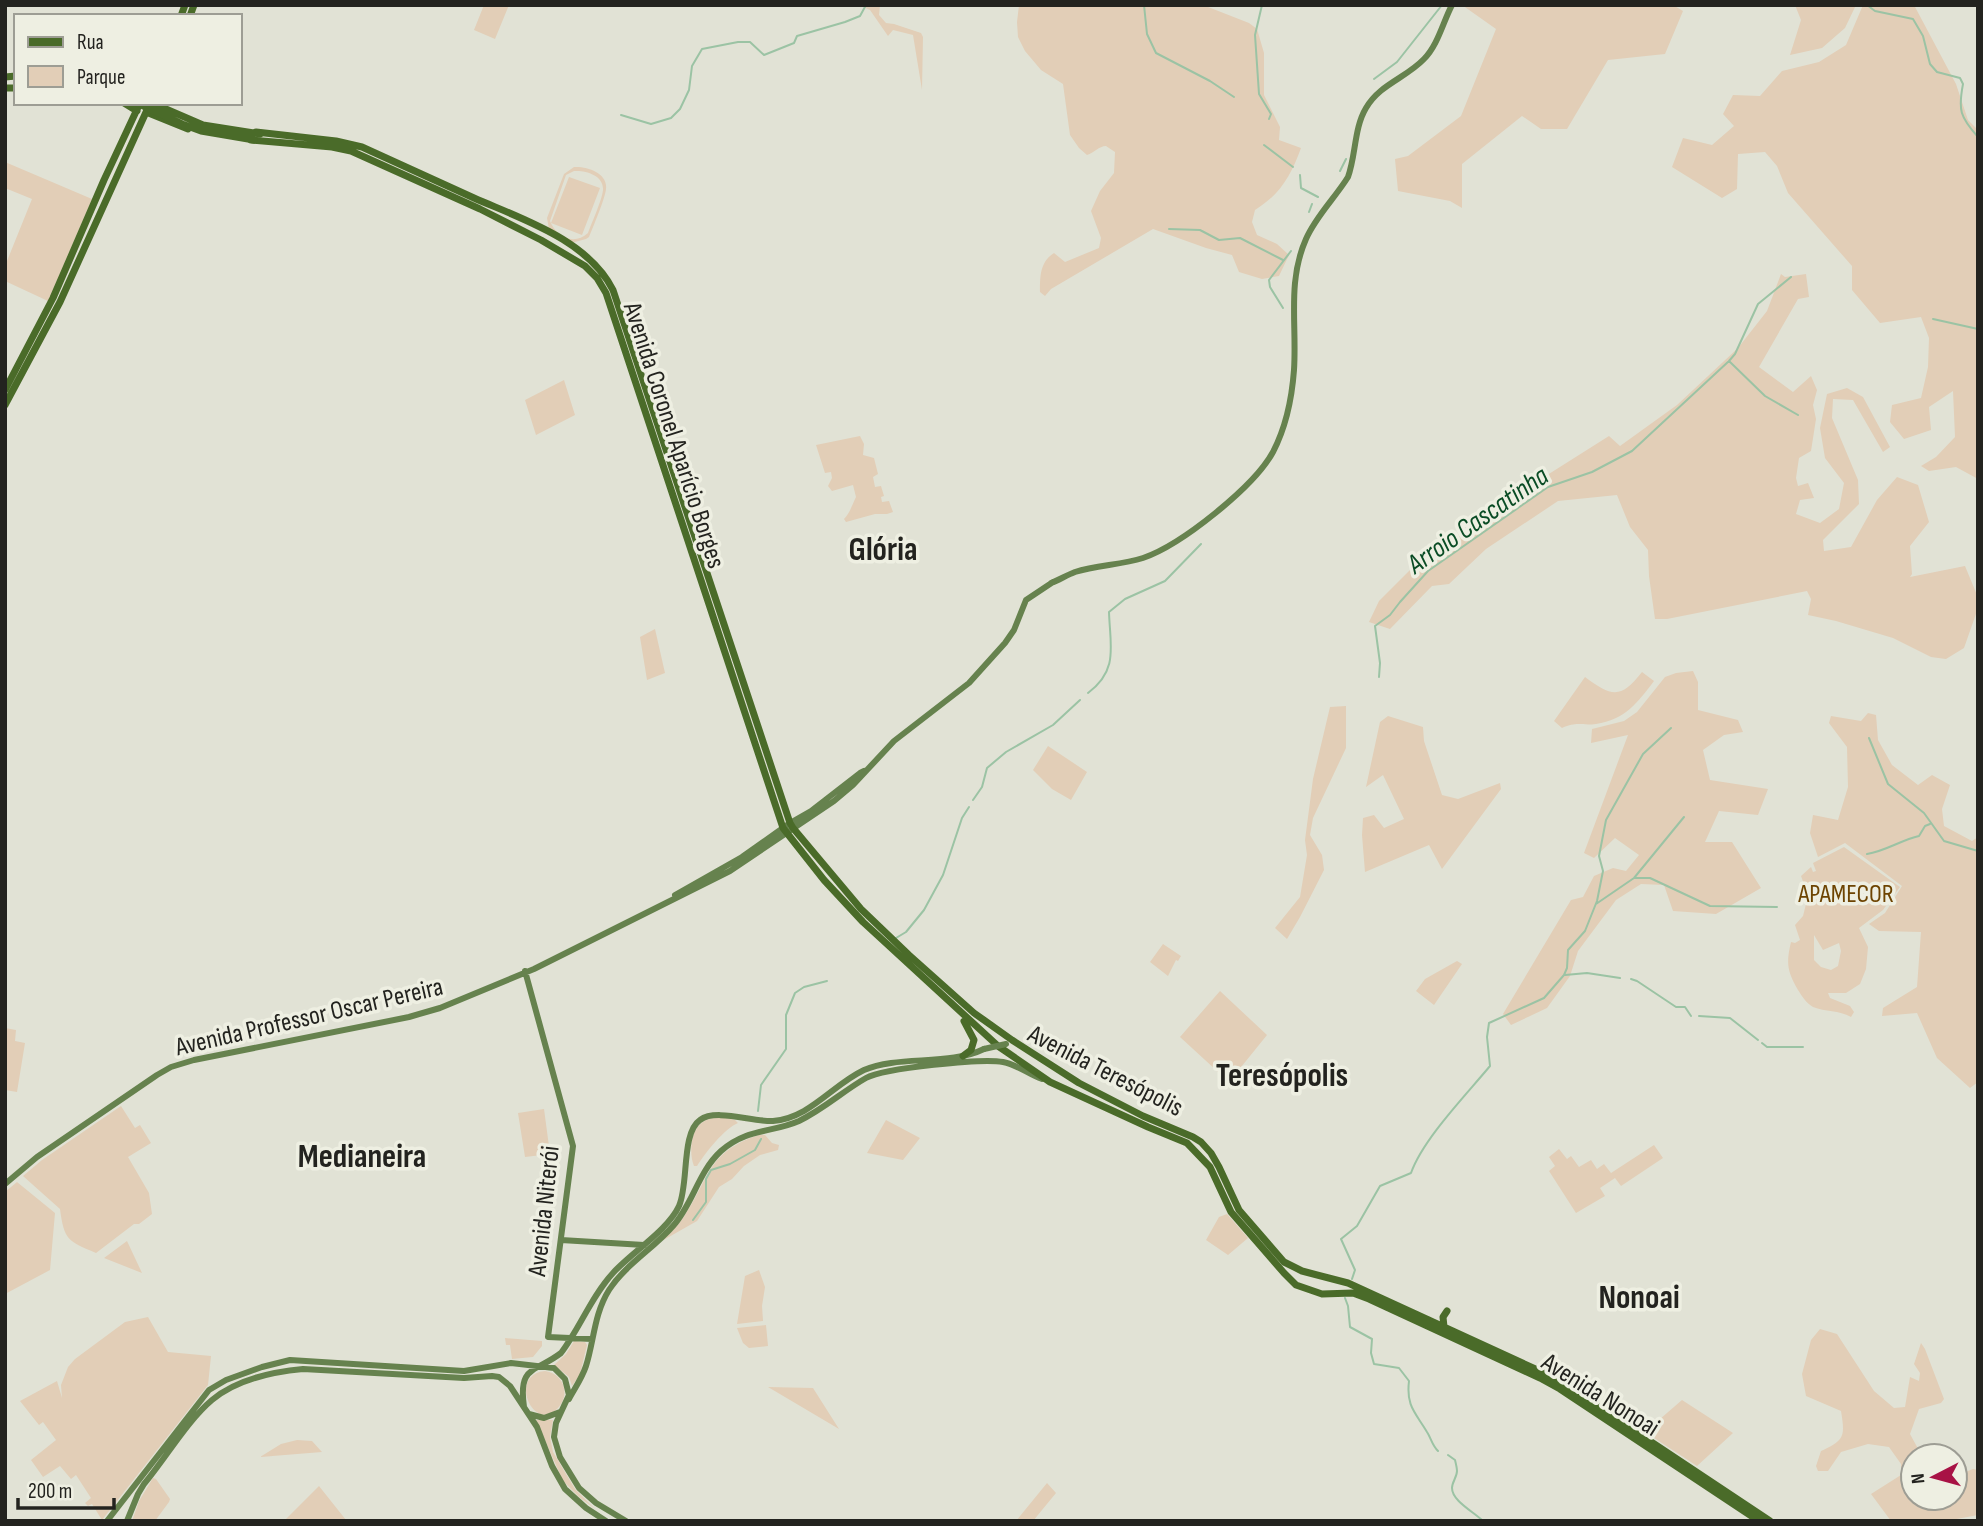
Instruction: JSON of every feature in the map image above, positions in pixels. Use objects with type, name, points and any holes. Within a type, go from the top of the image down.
[{"type":"main road","name":"Avenida Professor Oscar Pereira","points":[[5,1184],[37,1157],[171,1067],[251,1047],[428,1012],[525,971],[714,874],[788,828],[866,770],[892,737],[975,677],[1005,643],[1022,598],[1075,572],[1143,558],[1164,548],[1210,517],[1247,483],[1272,454],[1283,431],[1294,365],[1294,281],[1297,265],[1307,236],[1348,177],[1360,120],[1365,109],[1380,90],[1425,59],[1452,5]]},
{"type":"main road","points":[[5,405],[60,302],[150,105]]},
{"type":"main road","points":[[156,105],[203,125],[260,137]]},
{"type":"main road","name":"Avenida Coronel Aparício Borges","points":[[166,105],[204,122],[260,137]]},
{"type":"main road","points":[[5,390],[9,377],[53,299],[138,106],[201,131],[260,137]]},
{"type":"main road","points":[[166,121],[167,113],[172,109]]},
{"type":"main road","name":"Avenida Coronel Aparício Borges","points":[[146,112],[200,134],[336,141],[362,147],[523,218],[588,257],[603,272],[617,300],[788,828],[863,922],[958,1012],[998,1046],[1050,1082]]},
{"type":"main road","name":"Avenida Professor Oscar Pereira","points":[[1009,635],[1013,632],[1026,600],[1053,582]]},
{"type":"main road","points":[[1021,609],[1022,598]]},
{"type":"main road","name":"Avenida Coronel Aparício Borges","points":[[788,828],[861,909],[909,955],[974,1013],[1044,1061]]},
{"type":"main road","name":"Avenida Niterói","points":[[525,971],[573,1146],[548,1337],[570,1338]]},
{"type":"main road","points":[[958,1012],[974,1040],[967,1056]]},
{"type":"main road","name":"Avenida Teresópolis","points":[[537,1366],[551,1361],[561,1353],[612,1274],[671,1219],[678,1207],[685,1182],[688,1150],[695,1124],[707,1116],[720,1115],[763,1121],[789,1118],[812,1106],[859,1073],[872,1068],[967,1056],[1001,1044],[1014,1046],[1094,1091],[1201,1142],[1211,1153],[1236,1205],[1290,1266],[1334,1279],[1426,1319]]},
{"type":"main road","name":"Avenida Teresópolis","points":[[703,1171],[723,1149],[736,1140],[753,1132],[796,1122],[873,1074],[986,1060],[1018,1066],[1148,1128],[1176,1138],[1196,1150],[1210,1167],[1231,1212],[1296,1285]]},
{"type":"main road","points":[[854,1086],[859,1073]]},
{"type":"main road","points":[[688,1150],[690,1168],[694,1172],[703,1171]]},
{"type":"main road","points":[[626,1521],[579,1489],[556,1448],[556,1423],[583,1375],[601,1307],[608,1292],[619,1276],[673,1226],[682,1214],[703,1171]]},
{"type":"main road","points":[[561,1240],[653,1245]]},
{"type":"main road","points":[[1310,1273],[1302,1277],[1296,1285],[1313,1292],[1353,1293],[1412,1319],[1426,1319]]},
{"type":"main road","points":[[1332,1294],[1337,1287],[1334,1279]]},
{"type":"main road","points":[[1444,1327],[1443,1317],[1447,1311]]},
{"type":"main road","name":"Avenida Nonoai","points":[[1412,1319],[1560,1389],[1759,1521]]},
{"type":"main road","name":"Avenida Nonoai","points":[[1426,1319],[1564,1384],[1770,1521]]},
{"type":"main road","points":[[570,1338],[592,1339]]},
{"type":"main road","points":[[107,1521],[209,1390],[232,1377],[262,1367],[290,1360],[464,1371],[511,1363],[554,1368],[565,1379],[569,1395],[566,1403]]},
{"type":"main road","points":[[524,1407],[525,1380],[529,1372],[537,1366]]},
{"type":"main road","points":[[127,1521],[144,1485],[212,1401],[244,1382],[279,1371],[303,1369],[464,1378],[499,1377],[510,1386],[537,1427],[552,1466],[565,1489],[606,1521]]},
{"type":"main road","points":[[529,1414],[544,1418],[561,1412]]},
{"type":"green space","points":[[484,5],[509,5],[495,39],[474,30]]},
{"type":"green space","points":[[859,5],[880,5],[879,15],[886,23],[921,33],[922,90],[913,35],[893,30],[888,36],[870,10]]},
{"type":"green space","points":[[1019,5],[1203,5],[1249,23],[1257,29],[1264,53],[1264,95],[1280,127],[1279,140],[1301,148],[1284,183],[1255,210],[1252,222],[1257,235],[1277,244],[1289,255],[1279,276],[1262,279],[1239,272],[1232,255],[1153,229],[1051,289],[1045,296],[1040,292],[1043,265],[1054,253],[1065,262],[1099,248],[1101,238],[1091,211],[1100,191],[1114,173],[1115,152],[1106,146],[1087,155],[1070,135],[1063,84],[1041,70],[1025,51],[1018,37]]},
{"type":"green space","points":[[1462,5],[1673,5],[1683,11],[1665,54],[1608,60],[1567,129],[1541,129],[1522,116],[1462,164],[1462,208],[1450,201],[1398,191],[1395,159],[1408,156],[1461,116],[1496,29]]},
{"type":"green space","points":[[1795,5],[1856,5],[1845,28],[1822,48],[1790,55],[1801,20]]},
{"type":"green space","points":[[1863,5],[1914,5],[1956,84],[1968,120],[1978,130],[1978,479],[1956,467],[1929,471],[1921,466],[1936,457],[1955,437],[1953,391],[1929,407],[1931,430],[1904,439],[1890,422],[1892,405],[1921,398],[1928,367],[1929,338],[1921,317],[1880,323],[1852,290],[1852,266],[1788,193],[1777,166],[1765,152],[1738,154],[1737,189],[1722,198],[1672,167],[1683,138],[1712,145],[1734,126],[1723,114],[1733,95],[1760,96],[1782,71],[1819,62],[1846,45]]},
{"type":"green space","points":[[5,162],[92,199],[48,301],[5,281],[5,266],[32,199],[5,188]]},
{"type":"green space","points":[[574,167],[585,168],[596,172],[606,183],[589,237],[571,243],[549,229],[547,218],[564,174]],"holes":[[[578,171],[597,177],[603,190],[588,233],[583,237],[571,239],[556,231],[550,221],[566,175]]]},
{"type":"green space","points":[[569,177],[600,188],[582,235],[551,223]]},
{"type":"green space","points":[[1781,274],[1785,277],[1806,274],[1809,297],[1798,299],[1759,367],[1793,392],[1811,376],[1817,390],[1813,405],[1816,419],[1811,451],[1799,458],[1796,478],[1798,486],[1808,483],[1814,498],[1800,500],[1796,514],[1820,523],[1839,509],[1844,483],[1825,458],[1820,428],[1827,394],[1847,388],[1863,397],[1890,447],[1883,452],[1853,400],[1833,399],[1832,418],[1858,480],[1859,504],[1823,540],[1824,551],[1851,547],[1877,500],[1897,477],[1918,485],[1929,522],[1910,546],[1910,577],[1965,566],[1977,595],[1977,611],[1964,648],[1946,659],[1931,657],[1893,638],[1808,615],[1811,599],[1807,591],[1667,619],[1655,619],[1648,550],[1630,527],[1617,495],[1558,501],[1486,549],[1449,584],[1432,586],[1390,629],[1369,622],[1379,601],[1419,561],[1609,436],[1620,446],[1677,405],[1738,348],[1767,311]]},
{"type":"green space","points":[[564,380],[575,415],[536,435],[525,400]]},
{"type":"green space","points":[[860,436],[864,444],[863,455],[874,458],[878,474],[873,477],[875,487],[881,486],[884,496],[881,497],[882,502],[889,501],[893,512],[846,522],[844,519],[856,497],[853,485],[832,491],[828,486],[832,478],[831,472],[825,473],[816,445]]},
{"type":"green space","points":[[655,629],[665,673],[647,680],[640,637]]},
{"type":"green space","points":[[1693,671],[1698,682],[1698,710],[1738,720],[1743,732],[1724,735],[1703,750],[1710,780],[1768,789],[1758,815],[1719,811],[1705,842],[1732,842],[1761,888],[1716,914],[1673,911],[1664,885],[1641,884],[1616,900],[1578,951],[1570,976],[1547,1008],[1511,1025],[1503,1014],[1571,900],[1583,897],[1594,876],[1613,868],[1626,871],[1639,855],[1615,838],[1594,858],[1584,853],[1628,735],[1591,743],[1592,729],[1624,721],[1637,712],[1665,677]]},
{"type":"green space","points":[[1642,672],[1654,681],[1636,703],[1615,719],[1562,728],[1554,721],[1585,677],[1602,688],[1616,692],[1628,687]]},
{"type":"green space","points":[[1346,706],[1346,748],[1313,818],[1310,835],[1322,855],[1324,870],[1287,939],[1275,928],[1300,897],[1307,855],[1305,840],[1313,779],[1330,707]]},
{"type":"green space","points":[[1868,713],[1876,715],[1878,740],[1892,765],[1918,785],[1932,775],[1950,785],[1942,809],[1944,826],[1972,841],[1978,837],[1978,1082],[1970,1088],[1937,1058],[1917,1013],[1882,1016],[1883,1008],[1917,987],[1921,932],[1879,931],[1869,924],[1885,913],[1902,886],[1845,843],[1818,857],[1810,833],[1813,815],[1838,820],[1848,787],[1847,747],[1829,723],[1831,716],[1861,721]]},
{"type":"green space","points":[[1388,716],[1423,727],[1424,741],[1442,795],[1458,799],[1500,783],[1501,789],[1442,869],[1429,845],[1365,872],[1363,818],[1374,815],[1384,828],[1404,819],[1383,775],[1366,787],[1380,722]]},
{"type":"green space","points":[[1048,746],[1087,772],[1071,800],[1052,789],[1033,770]]},
{"type":"green space","name":"APAMECOR","points":[[1844,847],[1900,887],[1883,910],[1859,928],[1868,947],[1866,969],[1860,984],[1846,993],[1828,993],[1830,998],[1850,1006],[1854,1012],[1851,1017],[1811,1005],[1798,990],[1790,972],[1788,961],[1791,942],[1800,940],[1795,925],[1803,916],[1806,904],[1811,903],[1801,876],[1811,867],[1813,872],[1816,871],[1813,863]],"holes":[[[1814,935],[1823,950],[1839,943],[1841,951],[1838,966],[1831,970],[1821,967],[1814,960]]]},
{"type":"green space","points":[[1163,944],[1181,956],[1168,976],[1150,962]]},
{"type":"green space","points":[[1457,961],[1462,964],[1434,1005],[1416,991],[1425,979]]},
{"type":"green space","points":[[1220,991],[1267,1035],[1229,1082],[1180,1037]]},
{"type":"green space","points":[[5,1028],[16,1030],[15,1041],[25,1043],[17,1092],[5,1090]]},
{"type":"green space","points":[[121,1106],[135,1128],[140,1125],[151,1143],[128,1157],[149,1193],[152,1214],[96,1253],[69,1238],[63,1227],[60,1209],[23,1176]]},
{"type":"green space","points":[[544,1109],[550,1154],[525,1157],[518,1113]]},
{"type":"green space","points":[[721,1117],[738,1123],[721,1135],[697,1166],[694,1166],[691,1149],[695,1131],[705,1121]]},
{"type":"green space","points":[[886,1120],[920,1138],[903,1160],[867,1153]]},
{"type":"green space","points":[[765,1135],[772,1143],[779,1145],[778,1150],[760,1155],[744,1166],[732,1179],[719,1187],[697,1221],[660,1242],[683,1218],[719,1158],[742,1142]]},
{"type":"green space","points":[[1654,1145],[1663,1158],[1621,1186],[1615,1178],[1600,1188],[1605,1196],[1576,1213],[1549,1171],[1555,1166],[1549,1157],[1559,1149],[1567,1159],[1571,1156],[1579,1167],[1591,1160],[1597,1169],[1604,1164],[1611,1173]]},
{"type":"green space","points":[[17,1182],[55,1213],[50,1270],[5,1294],[5,1192]]},
{"type":"green space","points":[[1227,1214],[1248,1238],[1228,1255],[1206,1240],[1219,1217]]},
{"type":"green space","points":[[127,1241],[142,1273],[104,1258]]},
{"type":"green space","points":[[759,1270],[765,1287],[763,1321],[737,1324],[745,1276]]},
{"type":"green space","points":[[148,1317],[168,1352],[211,1356],[208,1385],[102,1520],[92,1504],[88,1506],[85,1503],[91,1498],[76,1475],[71,1479],[60,1466],[43,1477],[31,1460],[56,1440],[43,1422],[39,1425],[20,1401],[57,1381],[62,1398],[61,1385],[68,1367],[75,1359],[125,1322]]},
{"type":"green space","points":[[766,1325],[768,1346],[749,1348],[743,1343],[737,1328]]},
{"type":"green space","points":[[1820,1329],[1837,1334],[1874,1391],[1894,1408],[1905,1407],[1910,1377],[1919,1381],[1920,1373],[1914,1364],[1921,1343],[1944,1399],[1941,1403],[1919,1409],[1910,1434],[1914,1442],[1899,1442],[1899,1461],[1889,1447],[1868,1444],[1841,1452],[1828,1471],[1818,1471],[1816,1466],[1821,1451],[1839,1440],[1843,1426],[1841,1411],[1806,1396],[1802,1374],[1811,1340]]},
{"type":"green space","points":[[505,1338],[542,1341],[542,1346],[533,1357],[512,1359],[510,1345],[506,1345]]},
{"type":"green space","points":[[574,1341],[585,1342],[587,1345],[580,1374],[572,1386],[569,1377],[554,1365],[566,1354]]},
{"type":"green space","points":[[545,1371],[556,1375],[565,1393],[561,1404],[552,1413],[543,1415],[535,1410],[526,1393],[527,1383],[533,1375]]},
{"type":"green space","points":[[768,1387],[813,1388],[839,1429]]},
{"type":"green space","points":[[1682,1400],[1733,1433],[1697,1466],[1645,1432]]},
{"type":"green space","points":[[536,1420],[553,1420],[550,1437],[553,1452],[575,1489],[595,1509],[563,1481]]},
{"type":"green space","points":[[297,1440],[312,1441],[322,1452],[260,1457],[281,1444]]},
{"type":"green space","points":[[1978,1470],[1978,1515],[1946,1521],[1891,1521],[1871,1494],[1899,1476],[1899,1512],[1969,1512],[1969,1471]]},
{"type":"green space","points":[[153,1478],[170,1499],[169,1502],[155,1521],[132,1521],[139,1501]]},
{"type":"green space","points":[[1047,1483],[1056,1493],[1033,1521],[1016,1521]]},
{"type":"green space","points":[[319,1486],[346,1520],[284,1521]]},
{"type":"waterway","points":[[621,115],[651,124],[671,118],[680,109],[689,90],[692,66],[702,49],[750,42],[764,55],[794,43],[797,36],[860,16],[866,5]]},
{"type":"waterway","points":[[1144,5],[1147,34],[1156,53],[1210,81],[1234,97]]},
{"type":"waterway","points":[[1262,5],[1255,35],[1259,94],[1271,114],[1269,119]]},
{"type":"waterway","points":[[1374,79],[1397,62],[1442,5]]},
{"type":"waterway","points":[[1867,5],[1875,11],[1913,19],[1923,36],[1930,64],[1937,72],[1960,78],[1963,84],[1962,113],[1978,137]]},
{"type":"waterway","points":[[1264,145],[1293,167]]},
{"type":"waterway","points":[[1340,171],[1346,159]]},
{"type":"waterway","points":[[1300,175],[1301,188],[1318,197]]},
{"type":"waterway","points":[[1309,212],[1312,204]]},
{"type":"waterway","points":[[1169,229],[1200,230],[1219,240],[1240,238],[1283,260]]},
{"type":"waterway","points":[[1283,308],[1270,287],[1269,280],[1291,251]]},
{"type":"waterway","name":"Arroio Cascatinha","points":[[1379,677],[1375,626],[1390,615],[1428,571],[1548,487],[1592,472],[1632,451],[1729,361],[1735,354],[1758,304],[1791,277]]},
{"type":"waterway","points":[[1933,319],[1978,329]]},
{"type":"waterway","points":[[1729,361],[1765,396],[1798,415]]},
{"type":"waterway","points":[[1088,693],[1098,684],[1109,666],[1109,612],[1125,599],[1165,581],[1201,544]]},
{"type":"waterway","points":[[973,800],[982,787],[987,768],[1006,752],[1053,725],[1080,700]]},
{"type":"waterway","points":[[1352,1279],[1355,1270],[1341,1239],[1357,1226],[1380,1186],[1411,1173],[1435,1132],[1490,1066],[1487,1037],[1489,1023],[1544,998],[1564,975],[1568,950],[1585,931],[1597,901],[1603,871],[1599,856],[1606,820],[1643,754],[1671,728]]},
{"type":"waterway","points":[[1869,738],[1888,784],[1924,813],[1944,841],[1978,851]]},
{"type":"waterway","points":[[896,938],[906,932],[924,910],[943,875],[962,818],[969,807]]},
{"type":"waterway","points":[[1596,904],[1634,878],[1684,817]]},
{"type":"waterway","points":[[1867,854],[1919,836],[1925,826],[1930,824]]},
{"type":"waterway","points":[[1634,878],[1650,878],[1710,906],[1777,907]]},
{"type":"waterway","points":[[1565,975],[1587,973],[1620,978]]},
{"type":"waterway","points":[[1631,979],[1676,1007],[1685,1007],[1691,1016]]},
{"type":"waterway","points":[[758,1111],[761,1085],[786,1049],[786,1015],[795,993],[804,987],[827,981]]},
{"type":"waterway","points":[[1699,1016],[1730,1018],[1758,1040]]},
{"type":"waterway","points":[[1762,1043],[1767,1047],[1803,1047]]},
{"type":"waterway","points":[[693,1220],[706,1202],[706,1179],[711,1170],[730,1164],[755,1150],[761,1139]]},
{"type":"waterway","points":[[1345,1298],[1350,1327],[1372,1339],[1371,1353],[1374,1364],[1399,1368],[1409,1381],[1412,1408],[1438,1451]]},
{"type":"waterway","points":[[1448,1455],[1455,1460],[1457,1469],[1452,1486],[1453,1493],[1459,1502],[1483,1521]]},
{"type":"district","name":"Glória","points":[[883,548]]},
{"type":"district","name":"Teresópolis","points":[[1282,1074]]},
{"type":"district","name":"Medianeira","points":[[362,1155]]},
{"type":"district","name":"Nonoai","points":[[1639,1296]]}]
